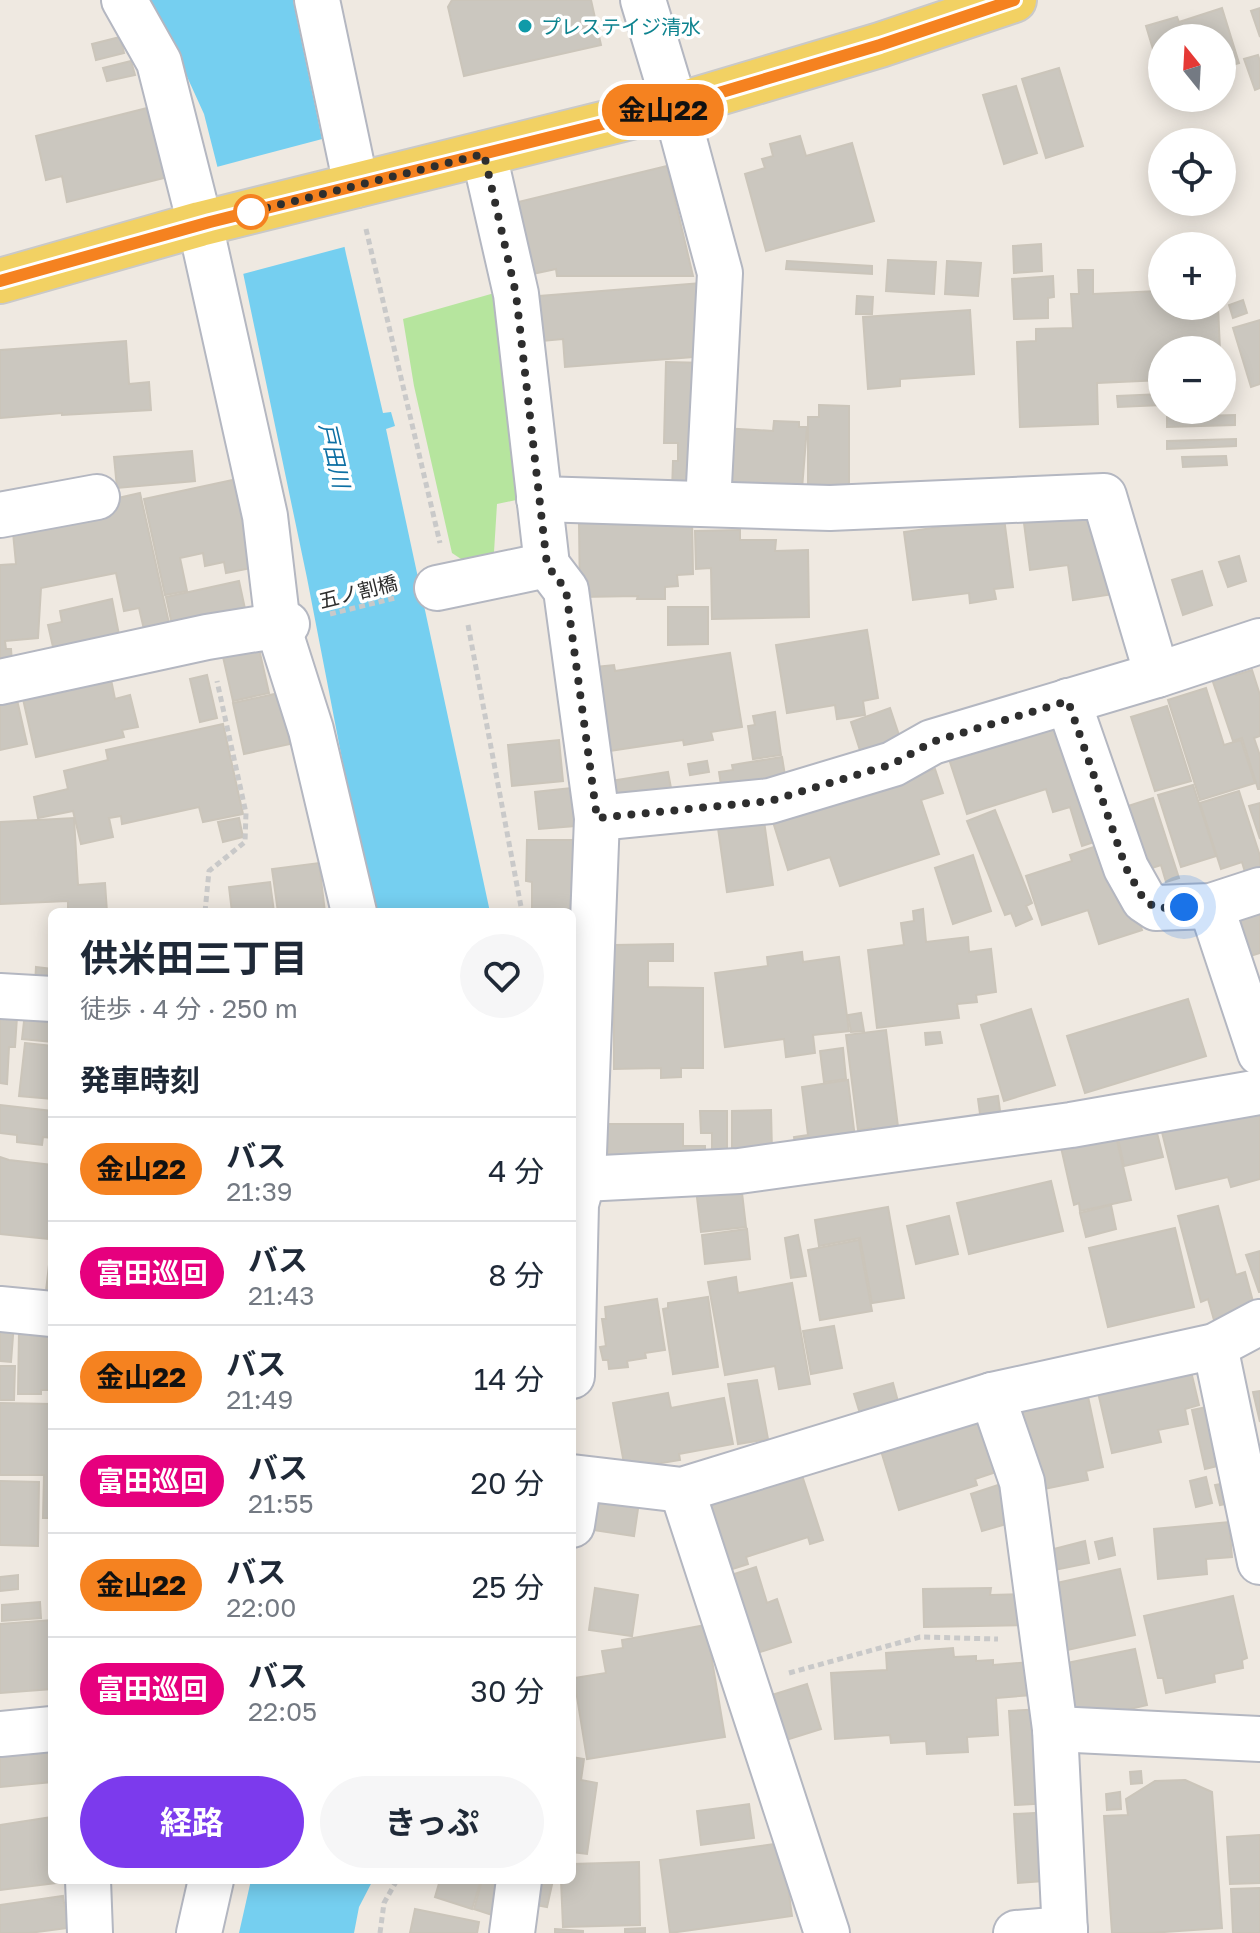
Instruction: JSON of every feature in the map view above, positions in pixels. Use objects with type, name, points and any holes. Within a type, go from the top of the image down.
[{"type":"main road","points":[[0,281],[205,223],[675,106],[880,45],[1014,0]]},
{"type":"street","points":[[124,0],[159,62],[205,223],[265,516],[282,625],[311,730],[353,908]]},
{"type":"street","points":[[317,0],[353,186]]},
{"type":"street","points":[[643,0],[720,273],[708,504]]},
{"type":"street","points":[[484,154],[516,294],[547,565],[566,590],[597,818],[583,1179],[576,1204]]},
{"type":"street","points":[[539,499],[830,508],[1104,496],[1157,675]]},
{"type":"street","points":[[0,515],[97,497]]},
{"type":"street","points":[[437,588],[547,565]]},
{"type":"street","points":[[0,682],[207,637],[282,625]]},
{"type":"street","points":[[597,818],[770,801],[893,764],[932,742],[1260,641]]},
{"type":"street","points":[[1068,701],[1126,868],[1144,900],[1156,908],[1211,906],[1260,890]]},
{"type":"street","points":[[1211,906],[1260,1053]]},
{"type":"street","points":[[0,996],[48,999]]},
{"type":"street","points":[[583,1179],[739,1171],[1071,1125],[1260,1092]]},
{"type":"street","points":[[0,1309],[48,1314]]},
{"type":"street","points":[[576,1477],[682,1490],[992,1395],[1215,1346],[1260,1322]]},
{"type":"street","points":[[1215,1346],[1260,1562]]},
{"type":"street","points":[[992,1395],[1022,1482],[1055,1729],[1065,1931],[1016,1933]]},
{"type":"street","points":[[682,1490],[827,1933]]},
{"type":"street","points":[[0,1734],[48,1729]]},
{"type":"street","points":[[1055,1729],[1260,1739]]},
{"type":"street","points":[[88,1884],[90,1933]]},
{"type":"street","points":[[199,1933],[210,1884]]},
{"type":"street","points":[[512,1933],[518,1884]]},
{"type":"path","name":"五ノ割橋","points":[[282,625],[437,588]]},
{"type":"path","points":[[205,908],[209,871],[245,842],[246,813],[207,637]]},
{"type":"path","points":[[745,1685],[920,1637],[1043,1640]]},
{"type":"path","points":[[380,1933],[384,1903],[395,1884]]},
{"type":"green space","points":[[505,290],[526,498],[497,504],[493,568],[476,569],[452,553],[414,386],[403,319]]},
{"type":"water","name":"戸田川","points":[[149,0],[293,0],[383,413],[391,412],[395,426],[386,429],[489,908],[374,908],[237,244],[204,114]]},
{"type":"water","points":[[250,1884],[371,1884],[359,1907],[354,1933],[239,1933]]},
{"type":"pier","points":[[326,138],[348,246],[239,275],[213,168]]},
{"type":"building","name":"プレステイジ清水","points":[[452,0],[591,0],[601,45],[464,76],[448,7]]},
{"type":"building","points":[[1222,8],[1227,24],[1153,24],[1177,17],[1179,22]]},
{"type":"building","points":[[1260,8],[1260,37],[1251,11]]},
{"type":"building","points":[[120,37],[124,53],[96,60],[92,44]]},
{"type":"building","points":[[1258,55],[1260,88],[1255,90],[1244,59]]},
{"type":"building","points":[[131,61],[135,75],[107,81],[103,68]]},
{"type":"building","points":[[1059,68],[1083,146],[1046,158],[1022,79]]},
{"type":"building","points":[[1016,86],[1037,153],[1004,164],[983,95]]},
{"type":"building","points":[[155,106],[172,176],[67,202],[62,176],[46,180],[36,136]]},
{"type":"building","points":[[800,136],[806,156],[852,143],[874,221],[766,251],[745,174],[765,168],[762,159],[773,156],[770,144]]},
{"type":"building","points":[[667,166],[693,276],[557,276],[556,269],[523,276],[506,205]]},
{"type":"building","points":[[1041,244],[1042,271],[1014,273],[1013,246]]},
{"type":"building","points":[[888,260],[936,262],[934,294],[886,291]]},
{"type":"building","points":[[787,261],[872,266],[872,274],[786,269]]},
{"type":"building","points":[[947,261],[981,263],[978,296],[945,294]]},
{"type":"building","points":[[1078,270],[1093,270],[1093,294],[1148,292],[1148,320],[1219,320],[1219,336],[1148,336],[1148,381],[1097,383],[1098,424],[1020,427],[1017,342],[1036,341],[1036,329],[1073,328],[1071,294],[1079,294]]},
{"type":"building","points":[[1053,276],[1054,297],[1048,298],[1048,318],[1014,319],[1012,279]]},
{"type":"building","points":[[701,283],[706,356],[565,367],[563,339],[531,342],[527,297]]},
{"type":"building","points":[[857,296],[873,297],[872,314],[856,314]]},
{"type":"building","points":[[1243,300],[1247,313],[1236,317],[1236,302]]},
{"type":"building","points":[[970,310],[974,374],[900,379],[900,386],[868,389],[863,317]]},
{"type":"building","points":[[1260,320],[1260,384],[1251,387],[1233,328]]},
{"type":"building","points":[[126,341],[129,384],[149,382],[151,410],[0,418],[0,350]]},
{"type":"building","points":[[666,362],[708,363],[700,492],[672,491],[673,461],[678,461],[678,443],[664,443]]},
{"type":"building","points":[[1148,395],[1148,406],[1118,407],[1117,396]]},
{"type":"building","points":[[819,405],[849,406],[849,496],[808,496],[808,417],[819,417]]},
{"type":"building","points":[[774,421],[799,422],[799,427],[807,427],[802,489],[719,492],[723,428],[773,431]]},
{"type":"building","points":[[1167,424],[1235,424],[1235,425],[1167,427]]},
{"type":"building","points":[[1236,439],[1236,446],[1167,449],[1167,441]]},
{"type":"building","points":[[192,451],[195,481],[117,488],[114,457]]},
{"type":"building","points":[[1226,456],[1227,465],[1183,467],[1182,457]]},
{"type":"building","points":[[242,478],[261,566],[226,573],[224,562],[205,566],[203,553],[180,558],[187,591],[165,595],[144,499]]},
{"type":"building","points":[[140,493],[171,632],[146,638],[139,608],[124,611],[116,573],[41,588],[38,638],[5,641],[6,649],[11,649],[12,662],[0,663],[0,565],[16,564],[12,522]]},
{"type":"building","points":[[1030,510],[1093,514],[1098,557],[1110,556],[1114,594],[1073,600],[1068,565],[1030,570],[1024,523],[1031,522]]},
{"type":"building","points":[[953,517],[1004,518],[1013,587],[994,589],[996,599],[970,603],[969,593],[913,600],[904,532],[953,525]]},
{"type":"building","points":[[692,518],[693,574],[677,575],[678,586],[665,587],[665,599],[580,597],[579,523]]},
{"type":"building","points":[[740,530],[740,540],[776,540],[775,551],[808,550],[809,617],[712,619],[711,568],[696,569],[695,531]]},
{"type":"building","points":[[1239,556],[1246,581],[1228,587],[1219,562]]},
{"type":"building","points":[[1202,571],[1212,605],[1183,615],[1172,580]]},
{"type":"building","points":[[239,581],[247,618],[174,634],[166,597]]},
{"type":"building","points":[[112,599],[121,645],[56,660],[48,625],[62,622],[60,611]]},
{"type":"building","points":[[668,607],[708,607],[708,644],[668,645]]},
{"type":"building","points":[[867,630],[878,698],[863,701],[865,715],[837,719],[835,705],[787,713],[776,645]]},
{"type":"building","points":[[257,640],[269,693],[233,701],[221,648]]},
{"type":"building","points":[[730,653],[742,727],[711,732],[713,740],[684,745],[683,740],[609,751],[596,667],[614,665],[615,671]]},
{"type":"building","points":[[1234,668],[1236,675],[1252,670],[1260,695],[1260,736],[1254,738],[1260,756],[1260,789],[1242,738],[1233,741],[1211,676]]},
{"type":"building","points":[[109,670],[115,699],[130,695],[138,727],[122,730],[124,737],[36,757],[21,690]]},
{"type":"building","points":[[207,675],[217,718],[200,722],[190,679]]},
{"type":"building","points":[[1206,688],[1224,745],[1241,740],[1255,783],[1200,800],[1168,700]]},
{"type":"building","points":[[15,691],[27,744],[0,750],[0,694]]},
{"type":"building","points":[[279,693],[290,744],[244,754],[233,703]]},
{"type":"building","points":[[1167,706],[1191,781],[1155,791],[1131,717]]},
{"type":"building","points":[[890,708],[904,750],[864,763],[851,722]]},
{"type":"building","points":[[775,712],[781,755],[753,759],[748,726],[755,725],[753,716]]},
{"type":"building","points":[[1064,718],[1103,839],[1082,846],[1070,807],[1053,812],[1046,789],[967,814],[948,756]]},
{"type":"building","points":[[223,724],[243,814],[203,822],[199,807],[122,824],[121,816],[109,818],[113,837],[81,844],[73,811],[38,818],[34,797],[68,789],[64,771],[108,760],[106,750]]},
{"type":"building","points":[[559,740],[563,781],[512,786],[508,745]]},
{"type":"building","points":[[782,757],[787,788],[723,798],[719,772],[733,770],[732,765]]},
{"type":"building","points":[[707,761],[709,772],[690,775],[688,764]]},
{"type":"building","points":[[935,769],[943,793],[921,800],[939,854],[840,886],[830,857],[788,870],[773,822]]},
{"type":"building","points":[[668,772],[673,799],[614,808],[610,781]]},
{"type":"building","points":[[1193,785],[1216,856],[1181,867],[1158,795]]},
{"type":"building","points":[[571,788],[575,826],[539,829],[535,792]]},
{"type":"building","points":[[1239,791],[1260,856],[1260,868],[1245,872],[1242,862],[1221,869],[1200,803]]},
{"type":"building","points":[[1153,798],[1179,878],[1166,882],[1161,865],[1140,872],[1119,809]]},
{"type":"building","points":[[1260,803],[1260,839],[1249,806]]},
{"type":"building","points":[[995,810],[1032,903],[1026,906],[1032,919],[1016,926],[1011,913],[1005,915],[967,821]]},
{"type":"building","points":[[763,814],[773,885],[727,892],[717,821]]},
{"type":"building","points":[[74,818],[78,885],[105,883],[107,908],[68,908],[68,901],[0,904],[0,822]]},
{"type":"building","points":[[239,818],[243,837],[223,842],[218,822]]},
{"type":"building","points":[[527,840],[575,840],[572,908],[532,908],[532,882],[526,881]]},
{"type":"building","points":[[1103,844],[1126,881],[1142,930],[1099,944],[1088,910],[1042,925],[1026,876],[1072,861],[1070,855]]},
{"type":"building","points":[[973,855],[991,911],[953,924],[935,868]]},
{"type":"building","points":[[319,863],[325,908],[277,908],[272,869]]},
{"type":"building","points":[[270,882],[273,908],[232,908],[229,887]]},
{"type":"building","points":[[923,909],[926,942],[968,937],[969,952],[991,949],[996,992],[976,995],[977,1002],[957,1004],[959,1018],[877,1028],[868,950],[904,945],[901,923],[914,921],[913,911]]},
{"type":"building","points":[[1258,909],[1260,953],[1247,957],[1233,918]]},
{"type":"building","points":[[673,944],[673,961],[648,961],[648,987],[703,988],[703,1068],[681,1068],[681,1077],[661,1078],[661,1068],[614,1069],[614,945]]},
{"type":"building","points":[[802,952],[803,962],[839,957],[849,1031],[813,1035],[815,1053],[786,1057],[784,1039],[725,1047],[715,973],[768,966],[767,957]]},
{"type":"building","points":[[36,967],[48,968],[48,986],[35,985]]},
{"type":"building","points":[[1188,999],[1206,1056],[1085,1093],[1067,1036]]},
{"type":"building","points":[[26,1004],[48,1007],[48,1042],[22,1039]]},
{"type":"building","points":[[1031,1009],[1055,1085],[1004,1101],[981,1025]]},
{"type":"building","points":[[861,1013],[864,1031],[851,1032],[848,1015]]},
{"type":"building","points":[[0,1016],[17,1017],[15,1047],[9,1047],[7,1084],[0,1083]]},
{"type":"building","points":[[886,1030],[899,1135],[873,1139],[871,1128],[858,1130],[846,1035]]},
{"type":"building","points":[[940,1032],[942,1043],[926,1045],[925,1033]]},
{"type":"building","points":[[25,1043],[48,1046],[48,1099],[19,1096]]},
{"type":"building","points":[[843,1048],[846,1079],[824,1082],[820,1051]]},
{"type":"building","points":[[848,1080],[855,1138],[796,1152],[794,1137],[808,1135],[802,1087]]},
{"type":"building","points":[[998,1096],[1001,1118],[981,1121],[978,1099]]},
{"type":"building","points":[[0,1105],[48,1111],[48,1138],[43,1137],[42,1145],[17,1142],[17,1135],[0,1133]]},
{"type":"building","points":[[1260,1108],[1260,1179],[1231,1187],[1228,1177],[1176,1189],[1160,1124]]},
{"type":"building","points":[[771,1110],[772,1152],[732,1151],[732,1111]]},
{"type":"building","points":[[700,1111],[727,1111],[727,1155],[712,1156],[712,1133],[701,1133]]},
{"type":"building","points":[[607,1124],[683,1124],[683,1146],[705,1146],[705,1166],[608,1166]]},
{"type":"building","points":[[1113,1124],[1131,1200],[1080,1211],[1079,1203],[1074,1205],[1060,1143]]},
{"type":"building","points":[[1155,1125],[1163,1157],[1124,1166],[1117,1134]]},
{"type":"building","points":[[0,1157],[48,1165],[48,1239],[0,1234]]},
{"type":"building","points":[[1051,1181],[1063,1231],[969,1254],[957,1203]]},
{"type":"building","points":[[741,1184],[746,1227],[701,1232],[696,1189]]},
{"type":"building","points":[[1111,1205],[1116,1229],[1086,1237],[1080,1213]]},
{"type":"building","points":[[1218,1206],[1236,1275],[1245,1272],[1257,1316],[1216,1327],[1208,1299],[1201,1302],[1178,1216]]},
{"type":"building","points":[[888,1207],[904,1298],[872,1303],[860,1238],[819,1246],[815,1220]]},
{"type":"building","points":[[949,1216],[958,1254],[916,1264],[907,1226]]},
{"type":"building","points":[[1175,1228],[1194,1307],[1108,1327],[1089,1248]]},
{"type":"building","points":[[747,1229],[750,1259],[705,1264],[702,1235]]},
{"type":"building","points":[[798,1235],[806,1276],[791,1278],[785,1238]]},
{"type":"building","points":[[859,1240],[872,1311],[820,1320],[808,1250]]},
{"type":"building","points":[[1260,1251],[1260,1292],[1259,1292],[1246,1255]]},
{"type":"building","points":[[736,1277],[738,1293],[792,1283],[810,1384],[779,1389],[775,1366],[725,1375],[708,1282]]},
{"type":"building","points":[[708,1297],[718,1367],[673,1374],[663,1309],[668,1308],[668,1303]]},
{"type":"building","points":[[657,1299],[665,1350],[645,1353],[646,1358],[627,1361],[628,1367],[609,1369],[608,1360],[603,1360],[600,1347],[606,1346],[602,1319],[606,1319],[605,1307]]},
{"type":"building","points":[[0,1322],[14,1323],[11,1362],[0,1361]]},
{"type":"building","points":[[834,1326],[842,1368],[811,1374],[803,1331]]},
{"type":"building","points":[[19,1331],[48,1332],[48,1390],[41,1390],[41,1394],[18,1394]]},
{"type":"building","points":[[0,1366],[15,1366],[14,1400],[0,1400]]},
{"type":"building","points":[[1190,1367],[1199,1405],[1185,1409],[1188,1424],[1158,1430],[1161,1442],[1112,1453],[1097,1388]]},
{"type":"building","points":[[757,1380],[768,1439],[738,1444],[728,1384]]},
{"type":"building","points":[[893,1383],[900,1409],[862,1420],[854,1394]]},
{"type":"building","points":[[1260,1391],[1260,1422],[1253,1392]]},
{"type":"building","points":[[1087,1392],[1103,1467],[1086,1471],[1088,1480],[1039,1490],[1021,1407]]},
{"type":"building","points":[[668,1393],[671,1408],[724,1398],[733,1444],[679,1454],[680,1460],[625,1469],[613,1403]]},
{"type":"building","points":[[0,1403],[48,1404],[48,1518],[43,1518],[44,1475],[0,1475]]},
{"type":"building","points":[[1221,1404],[1234,1462],[1205,1469],[1192,1410]]},
{"type":"building","points":[[983,1408],[1002,1470],[975,1479],[977,1485],[899,1510],[878,1441]]},
{"type":"building","points":[[798,1463],[823,1540],[810,1544],[808,1537],[746,1557],[748,1564],[723,1572],[696,1503]]},
{"type":"building","points":[[1206,1477],[1212,1503],[1196,1507],[1190,1481]]},
{"type":"building","points":[[0,1481],[39,1482],[38,1546],[0,1545]]},
{"type":"building","points":[[1232,1482],[1236,1502],[1220,1505],[1215,1485]]},
{"type":"building","points":[[998,1485],[1010,1523],[982,1531],[971,1494]]},
{"type":"building","points":[[598,1497],[639,1502],[634,1536],[593,1530]]},
{"type":"building","points":[[1229,1522],[1232,1557],[1206,1559],[1207,1574],[1158,1579],[1154,1529]]},
{"type":"building","points":[[1112,1538],[1115,1555],[1099,1559],[1095,1542]]},
{"type":"building","points":[[1085,1541],[1089,1563],[1054,1570],[1050,1550]]},
{"type":"building","points":[[756,1567],[767,1603],[777,1599],[791,1642],[748,1656],[722,1578]]},
{"type":"building","points":[[1120,1569],[1135,1635],[1058,1652],[1043,1586]]},
{"type":"building","points":[[18,1575],[18,1589],[0,1591],[0,1577]]},
{"type":"building","points":[[595,1588],[638,1595],[632,1636],[589,1630]]},
{"type":"building","points":[[991,1588],[990,1595],[1025,1594],[1026,1625],[924,1627],[923,1589]]},
{"type":"building","points":[[1233,1596],[1247,1658],[1242,1660],[1243,1668],[1214,1674],[1215,1682],[1166,1693],[1163,1678],[1158,1678],[1144,1616]]},
{"type":"building","points":[[40,1602],[41,1618],[2,1621],[2,1605]]},
{"type":"building","points":[[48,1620],[48,1689],[0,1693],[0,1624]]},
{"type":"building","points":[[706,1625],[725,1737],[587,1759],[576,1678],[606,1673],[602,1651],[623,1648],[622,1640]]},
{"type":"building","points":[[953,1648],[954,1657],[976,1656],[976,1661],[993,1660],[993,1665],[1030,1662],[1032,1695],[996,1698],[998,1735],[967,1737],[968,1752],[927,1754],[926,1741],[891,1743],[890,1735],[835,1739],[831,1673],[887,1670],[886,1653]]},
{"type":"building","points":[[1135,1649],[1147,1705],[1075,1722],[1062,1664]]},
{"type":"building","points":[[807,1684],[821,1729],[786,1740],[772,1695]]},
{"type":"building","points":[[1043,1709],[1050,1803],[1015,1805],[1009,1711]]},
{"type":"building","points":[[48,1745],[48,1782],[0,1787],[0,1751]]},
{"type":"building","points":[[576,1758],[584,1759],[581,1780],[597,1783],[587,1854],[576,1853]]},
{"type":"building","points":[[1141,1771],[1142,1783],[1131,1784],[1130,1772]]},
{"type":"building","points":[[1185,1780],[1212,1792],[1222,1928],[1112,1933],[1104,1816],[1128,1815],[1126,1799],[1155,1781]]},
{"type":"building","points":[[1120,1792],[1121,1809],[1107,1810],[1106,1794]]},
{"type":"building","points":[[749,1804],[754,1838],[701,1845],[697,1811]]},
{"type":"building","points":[[1053,1812],[1057,1880],[1018,1883],[1014,1814]]},
{"type":"building","points":[[48,1818],[49,1884],[0,1890],[0,1825]]},
{"type":"building","points":[[1260,1835],[1260,1883],[1230,1884],[1227,1837]]},
{"type":"building","points":[[782,1843],[792,1916],[670,1933],[660,1860]]},
{"type":"building","points":[[639,1862],[640,1925],[563,1927],[561,1884],[576,1884],[576,1864]]},
{"type":"building","points":[[439,1884],[480,1884],[472,1909],[435,1897]]},
{"type":"building","points":[[481,1884],[501,1884],[498,1917],[474,1909]]},
{"type":"building","points":[[533,1884],[552,1884],[547,1907],[530,1904]]},
{"type":"building","points":[[1260,1888],[1260,1933],[1233,1933],[1231,1889]]},
{"type":"building","points":[[63,1896],[68,1928],[0,1933],[0,1905]]},
{"type":"building","points":[[415,1909],[479,1922],[477,1933],[410,1933]]},
{"type":"building","points":[[645,1928],[645,1933],[625,1933],[625,1929]]},
{"type":"building","points":[[555,1929],[583,1931],[583,1933],[555,1933]]},
{"type":"bus line","name":"金山22","points":[[0,281],[210,222],[675,106],[880,45],[1014,0]]},
{"type":"place","name":"プレステイジ清水","points":[[525,26]]},
{"type":"route","points":[[251,212],[238,215],[484,154],[516,294],[547,565],[566,590],[597,818],[770,801],[893,764],[932,742],[1068,701],[1126,868],[1144,900],[1156,908],[1184,907]]}]
